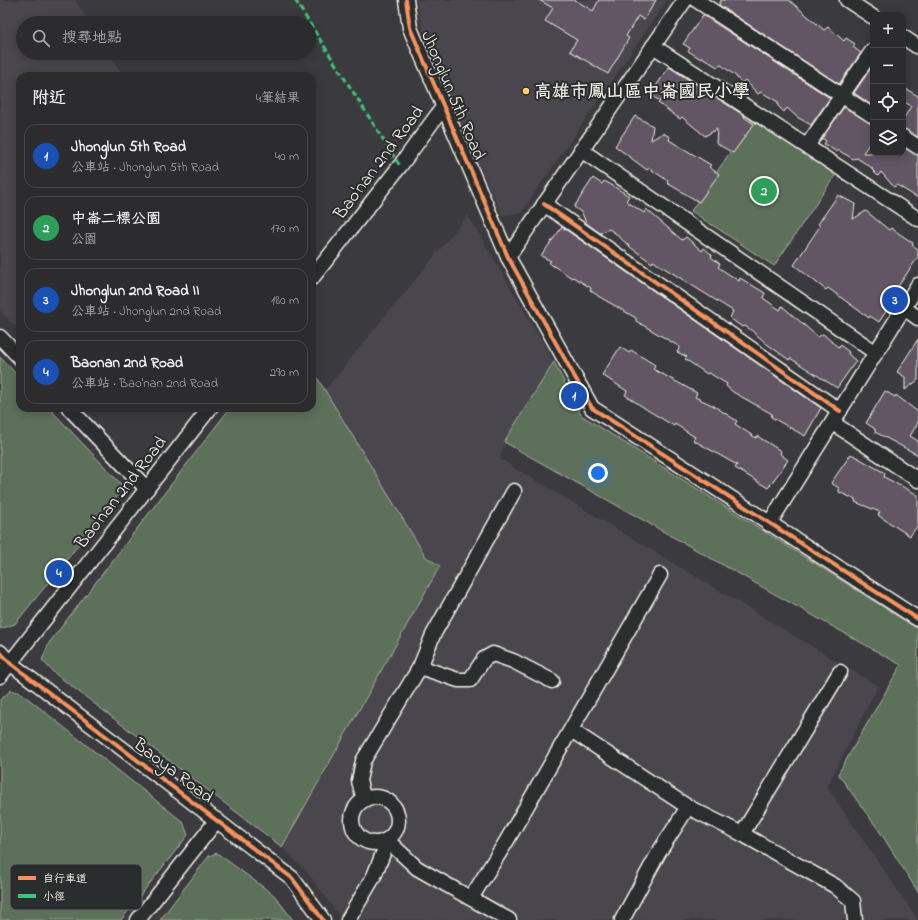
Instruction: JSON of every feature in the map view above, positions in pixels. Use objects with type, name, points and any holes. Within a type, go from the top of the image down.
[{"type":"street","name":"Jhonglun 5th Road","points":[[406,0],[410,28],[508,257],[592,408],[769,524],[918,619]]},
{"type":"street","points":[[508,257],[685,0]]},
{"type":"street","points":[[696,0],[870,114]]},
{"type":"street","points":[[847,0],[870,15]]},
{"type":"street","points":[[906,39],[918,47]]},
{"type":"street","points":[[653,46],[918,219]]},
{"type":"street","points":[[807,146],[870,54]]},
{"type":"street","name":"Bao'nan 2nd Road","points":[[316,273],[400,166],[444,106]]},
{"type":"street","points":[[906,139],[918,147]]},
{"type":"street","points":[[581,150],[876,353]]},
{"type":"street","points":[[544,204],[836,417],[918,480]]},
{"type":"street","points":[[769,524],[918,285]]},
{"type":"street","points":[[904,308],[918,318]]},
{"type":"street","points":[[0,337],[16,354]]},
{"type":"street","points":[[73,412],[147,488]]},
{"type":"street","name":"Bao'nan 2nd Road","points":[[0,676],[207,412]]},
{"type":"street","points":[[364,800],[359,781],[364,761],[420,667],[432,636],[514,491]]},
{"type":"street","points":[[471,898],[506,842],[660,575]]},
{"type":"street","name":"Baoya Road","points":[[0,652],[10,663],[292,878],[323,920]]},
{"type":"street","points":[[420,667],[458,680],[470,680],[484,659],[493,654],[513,661],[552,682]]},
{"type":"street","points":[[742,834],[840,672]]},
{"type":"street","points":[[571,730],[688,807],[742,834],[835,886],[853,901],[855,920]]},
{"type":"street","points":[[348,920],[374,876],[388,841],[398,827],[398,814],[391,803],[378,797],[364,800],[358,804],[351,819],[353,829],[365,842],[379,844],[388,841]]},
{"type":"street","points":[[622,920],[659,852],[688,807]]},
{"type":"street","points":[[138,920],[217,820]]},
{"type":"street","points":[[388,841],[417,868],[509,920]]},
{"type":"shaded area","points":[[0,0],[75,0],[85,16],[16,16],[16,60],[113,60],[121,72],[16,72],[16,327],[0,311]]},
{"type":"shaded area","name":"高雄市鳳山區中崙國民小學","points":[[416,0],[667,0],[521,213],[502,215],[472,149],[424,34]]},
{"type":"shaded area","points":[[468,215],[554,362],[505,442],[500,459],[878,686],[827,787],[918,920],[342,920],[307,872],[282,847],[440,566],[426,557],[325,390]]},
{"type":"green space","points":[[754,116],[838,171],[774,266],[691,211]]},
{"type":"green space","points":[[0,357],[16,374],[16,412],[53,412],[122,485],[118,496],[15,624],[0,629]]},
{"type":"green space","points":[[554,362],[581,415],[918,629],[918,892],[880,832],[838,774],[901,665],[504,442]]},
{"type":"green space","points":[[316,376],[426,557],[440,566],[282,847],[53,672],[42,660],[49,643],[227,412],[316,412]]},
{"type":"green space","points":[[11,690],[21,693],[183,822],[188,835],[142,893],[142,864],[10,864],[10,910],[129,910],[121,920],[0,920],[0,700]]},
{"type":"green space","points":[[217,853],[274,895],[293,920],[160,920],[209,856]]},
{"type":"building","points":[[539,0],[575,0],[593,11],[599,0],[656,0],[644,20],[638,16],[626,36],[629,38],[608,74],[570,51],[577,40],[545,21],[553,8]]},
{"type":"building","points":[[721,0],[789,0],[824,30],[828,27],[844,41],[846,38],[855,44],[853,47],[861,53],[839,84],[719,5]]},
{"type":"building","points":[[703,15],[830,98],[811,125],[797,117],[787,108],[784,112],[778,106],[778,102],[761,92],[758,94],[745,80],[742,83],[736,76],[721,65],[717,67],[702,57],[701,59],[688,51],[690,48],[683,44]]},
{"type":"building","points":[[669,67],[745,116],[744,117],[754,124],[733,153],[716,143],[717,129],[705,136],[682,117],[680,119],[658,103],[660,101],[650,95]]},
{"type":"building","points":[[870,69],[870,104],[854,93]]},
{"type":"building","points":[[906,89],[918,96],[918,137],[906,131],[906,115],[911,106],[906,103]]},
{"type":"building","points":[[844,107],[870,122],[870,142],[863,153],[870,153],[870,156],[906,156],[906,149],[918,155],[918,198],[897,185],[894,187],[881,172],[878,176],[872,168],[857,158],[853,159],[824,144],[826,141],[822,138]]},
{"type":"building","points":[[635,116],[653,126],[651,140],[663,133],[670,137],[669,140],[711,165],[709,167],[719,174],[699,202],[667,183],[668,181],[649,168],[647,170],[615,146]]},
{"type":"building","points":[[593,178],[602,184],[604,181],[610,184],[629,196],[626,201],[644,213],[646,209],[682,240],[686,237],[702,251],[704,248],[712,255],[711,257],[720,264],[718,267],[739,281],[740,278],[765,293],[763,298],[780,310],[782,306],[818,337],[823,334],[839,348],[840,345],[849,352],[848,354],[856,361],[837,388],[790,358],[789,360],[751,330],[745,326],[742,327],[730,318],[733,311],[653,261],[652,263],[609,229],[600,233],[586,223],[582,213],[574,207]]},
{"type":"building","points":[[838,195],[855,204],[853,219],[866,211],[889,230],[891,228],[913,243],[912,245],[918,249],[918,257],[895,291],[898,293],[879,322],[870,316],[869,318],[828,288],[826,290],[794,265],[820,226],[818,224]]},
{"type":"building","points":[[562,227],[821,408],[805,436],[771,417],[772,414],[733,392],[726,386],[727,384],[709,373],[707,374],[685,359],[687,357],[677,352],[680,347],[636,321],[636,318],[598,296],[590,290],[591,288],[549,263],[551,261],[541,256]]},
{"type":"building","points":[[918,339],[918,380],[905,390],[905,377],[897,372]]},
{"type":"building","points":[[620,347],[629,353],[631,350],[655,365],[653,369],[697,393],[695,397],[714,406],[737,421],[735,424],[756,438],[757,436],[781,451],[780,454],[788,460],[768,488],[735,468],[737,465],[693,440],[695,437],[675,424],[674,426],[649,411],[625,395],[627,391],[602,375]]},
{"type":"building","points":[[885,391],[895,397],[896,395],[918,412],[918,423],[910,436],[918,441],[918,455],[875,432],[875,429],[866,423]]},
{"type":"building","points":[[851,454],[885,473],[884,477],[918,495],[918,525],[910,536],[878,515],[880,512],[855,502],[856,500],[839,492],[839,488],[831,483]]},
{"type":"marked path","points":[[295,0],[305,16]]},
{"type":"marked path","points":[[316,33],[400,166]]},
{"type":"cycle path","points":[[406,0],[410,28],[508,257],[592,408],[918,619]]},
{"type":"cycle path","points":[[544,204],[840,411]]},
{"type":"cycle path","points":[[0,652],[10,663],[292,878],[323,920]]},
{"type":"place","name":"高雄市鳳山區中崙國民小學","points":[[526,91]]},
{"type":"place","name":"中崙二標公園","points":[[764,191]]},
{"type":"place","name":"Jhonglun 2nd Road II","points":[[895,300]]},
{"type":"place","name":"Jhonglun 5th Road","points":[[574,396]]},
{"type":"place","name":"Baonan 2nd Road","points":[[59,573]]}]
